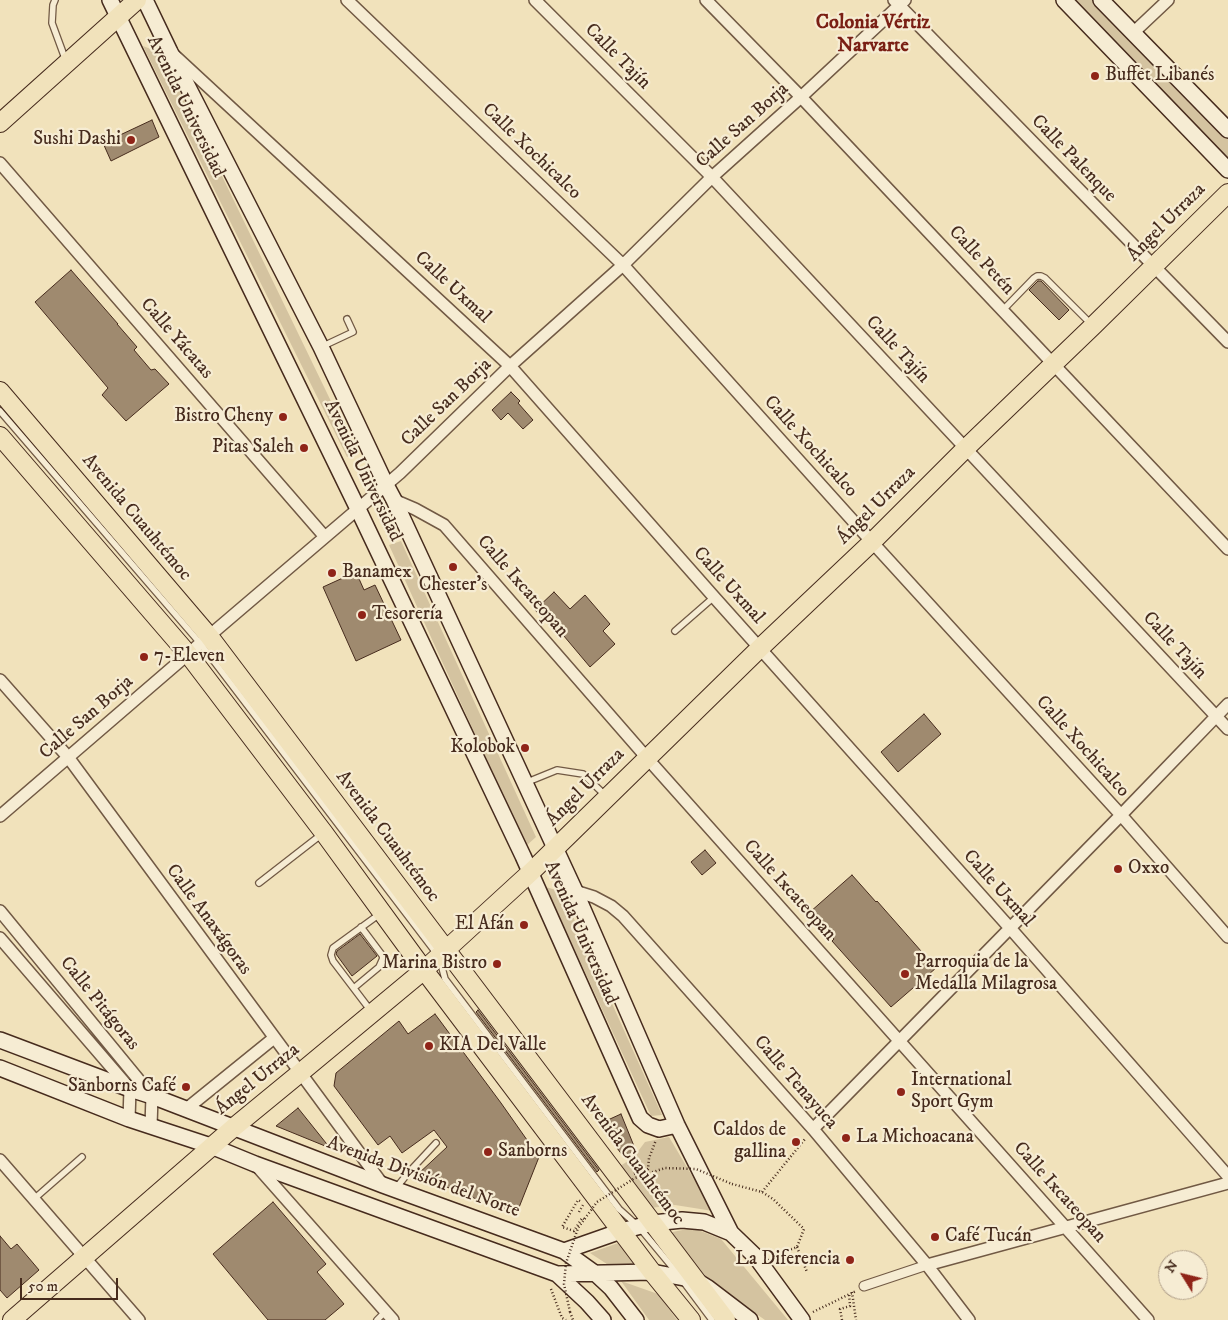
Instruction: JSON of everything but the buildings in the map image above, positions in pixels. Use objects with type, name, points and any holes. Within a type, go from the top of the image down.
[{"type":"main road","name":"Avenida Universidad","points":[[110,0],[358,509],[531,872],[640,1118],[648,1125],[659,1129],[677,1124]]},
{"type":"main road","points":[[0,123],[137,0]]},
{"type":"main road","name":"Avenida Universidad","points":[[145,0],[321,347],[394,500],[575,891],[677,1124],[731,1233]]},
{"type":"main road","points":[[1064,0],[1228,170]]},
{"type":"main road","points":[[1101,0],[1228,130]]},
{"type":"main road","name":"Ángel Urraza","points":[[12,1320],[211,1146],[424,970],[531,872],[760,648],[872,542],[1228,193]]},
{"type":"main road","name":"Avenida Cuauhtémoc","points":[[0,391],[442,953],[687,1278],[726,1320]]},
{"type":"main road","name":"Avenida Cuauhtémoc","points":[[0,436],[199,644],[324,833],[424,970],[652,1272],[691,1320]]},
{"type":"main road","name":"Avenida División del Norte","points":[[0,1040],[564,1251]]},
{"type":"main road","points":[[0,1068],[129,1118],[211,1146],[554,1281],[587,1302],[603,1320]]},
{"type":"main road","points":[[564,1251],[621,1231],[646,1225],[682,1220],[704,1222],[731,1233],[760,1262],[802,1319]]},
{"type":"main road","points":[[564,1251],[596,1274],[611,1288],[636,1320]]},
{"type":"main road","points":[[554,1281],[596,1274],[652,1272],[687,1278],[750,1320]]},
{"type":"street","name":"Calle Xochicalco","points":[[347,0],[623,265],[1121,815],[1228,937]]},
{"type":"street","name":"Calle Tajín","points":[[536,0],[712,177],[1228,729]]},
{"type":"street","name":"Calle Petén","points":[[706,0],[801,97],[1228,549]]},
{"type":"street","points":[[1133,33],[1168,0]]},
{"type":"street","name":"Calle San Borja","points":[[0,816],[400,473],[510,366],[623,265],[712,177],[801,97],[899,2]]},
{"type":"street","name":"Calle Palenque","points":[[899,2],[1228,342]]},
{"type":"street","name":"Calle Uxmal","points":[[170,52],[510,366],[1228,1176]]},
{"type":"street","name":"Calle Yácatas","points":[[0,163],[325,538]]},
{"type":"street","name":"Calle Ixcateopan","points":[[394,500],[444,524],[647,758],[1148,1320]]},
{"type":"street","name":"Calle Anaxágoras","points":[[0,680],[68,757],[300,1074],[389,1187]]},
{"type":"street","points":[[813,1129],[1228,704]]},
{"type":"street","name":"Calle Tenayuca","points":[[575,891],[594,897],[611,906],[623,916],[813,1129],[927,1265],[969,1320]]},
{"type":"street","name":"Calle Pitágoras","points":[[0,911],[152,1096]]},
{"type":"street","name":"Calle Pitágoras","points":[[0,938],[130,1089]]},
{"type":"street","points":[[185,1110],[274,1038]]},
{"type":"street","points":[[129,1118],[130,1089]]},
{"type":"street","points":[[151,1126],[152,1096]]},
{"type":"street","points":[[0,1160],[139,1320]]},
{"type":"street","points":[[255,1164],[390,1316]]},
{"type":"street","points":[[864,1286],[927,1265],[1228,1183]]},
{"type":"lane","points":[[55,0],[52,23],[66,63]]},
{"type":"lane","points":[[1003,310],[1034,278],[1041,276],[1093,326]]},
{"type":"lane","points":[[321,347],[353,332],[347,319]]},
{"type":"lane","points":[[0,411],[199,644]]},
{"type":"lane","points":[[675,631],[714,597]]},
{"type":"lane","points":[[525,783],[557,770],[583,774],[608,798]]},
{"type":"lane","points":[[258,883],[324,833]]},
{"type":"lane","points":[[372,1012],[333,961],[331,955],[334,948],[382,912]]},
{"type":"lane","points":[[354,988],[380,967],[383,958],[361,927]]},
{"type":"lane","points":[[389,1187],[409,1172],[436,1143]]},
{"type":"lane","points":[[34,1199],[82,1157]]},
{"type":"lane","points":[[687,1278],[712,1320]]},
{"type":"lane","points":[[377,1320],[390,1316]]},
{"type":"path","points":[[762,1192],[813,1129]]},
{"type":"path","points":[[635,1178],[633,1175],[648,1169],[649,1158],[656,1141]]},
{"type":"path","points":[[573,1320],[564,1284],[566,1263],[578,1228],[598,1202],[635,1178],[666,1168],[696,1169],[732,1184],[762,1192],[774,1199],[804,1229],[797,1247],[807,1272]]},
{"type":"path","points":[[579,1212],[584,1203],[578,1200],[562,1227],[574,1231],[582,1218],[584,1219]]},
{"type":"path","points":[[760,1262],[797,1247]]},
{"type":"path","points":[[554,1281],[562,1318],[566,1320]]},
{"type":"path","points":[[802,1319],[864,1286]]},
{"type":"path","points":[[842,1320],[840,1309],[850,1306],[851,1293]]},
{"type":"path","points":[[851,1293],[856,1320]]},
{"type":"shaded area","points":[[1072,0],[1097,0],[1228,133],[1228,161]]},
{"type":"shaded area","points":[[143,46],[163,54],[356,453],[347,457]]},
{"type":"shaded area","points":[[401,541],[536,837],[526,846],[389,545]]},
{"type":"shaded area","points":[[546,887],[562,892],[662,1115],[651,1116]]},
{"type":"shaded area","points":[[669,1137],[713,1211],[675,1205],[650,1208],[620,1166],[633,1158],[645,1142]]},
{"type":"shaded area","points":[[693,1228],[721,1239],[788,1320],[765,1320],[694,1270],[667,1233]]},
{"type":"shaded area","points":[[621,1242],[635,1263],[616,1270],[590,1253]]},
{"type":"shaded area","points":[[621,1281],[658,1294],[677,1320],[649,1320]]},
{"type":"place","name":"Buffet Libanés","points":[[1095,76]]},
{"type":"place","name":"Sushi Dashi","points":[[131,140]]},
{"type":"place","name":"Bistro Cheny","points":[[283,417]]},
{"type":"place","name":"Pitas Saleh","points":[[304,448]]},
{"type":"place","name":"Chester's","points":[[453,567]]},
{"type":"place","name":"Banamex","points":[[332,573]]},
{"type":"place","name":"Tesorería","points":[[362,615]]},
{"type":"place","name":"7-Eleven","points":[[144,657]]},
{"type":"place","name":"Kolobok","points":[[525,748]]},
{"type":"place","name":"Oxxo","points":[[1118,869]]},
{"type":"place","name":"El Afán","points":[[524,925]]},
{"type":"place","name":"Marina Bistro","points":[[497,964]]},
{"type":"place","name":"Parroquia de la Medalla Milagrosa","points":[[905,974]]},
{"type":"place","name":"KIA Del Valle","points":[[429,1046]]},
{"type":"place","name":"Sanborns Café","points":[[186,1087]]},
{"type":"place","name":"International Sport Gym","points":[[901,1092]]},
{"type":"place","name":"La Michoacana","points":[[846,1138]]},
{"type":"place","name":"Caldos de gallina","points":[[796,1142]]},
{"type":"place","name":"Sanborns","points":[[488,1152]]},
{"type":"place","name":"Café Tucán","points":[[935,1237]]},
{"type":"place","name":"La Diferencia","points":[[850,1260]]},
{"type":"district","name":"Colonia Vértiz Narvarte","points":[[873,36]]}]
